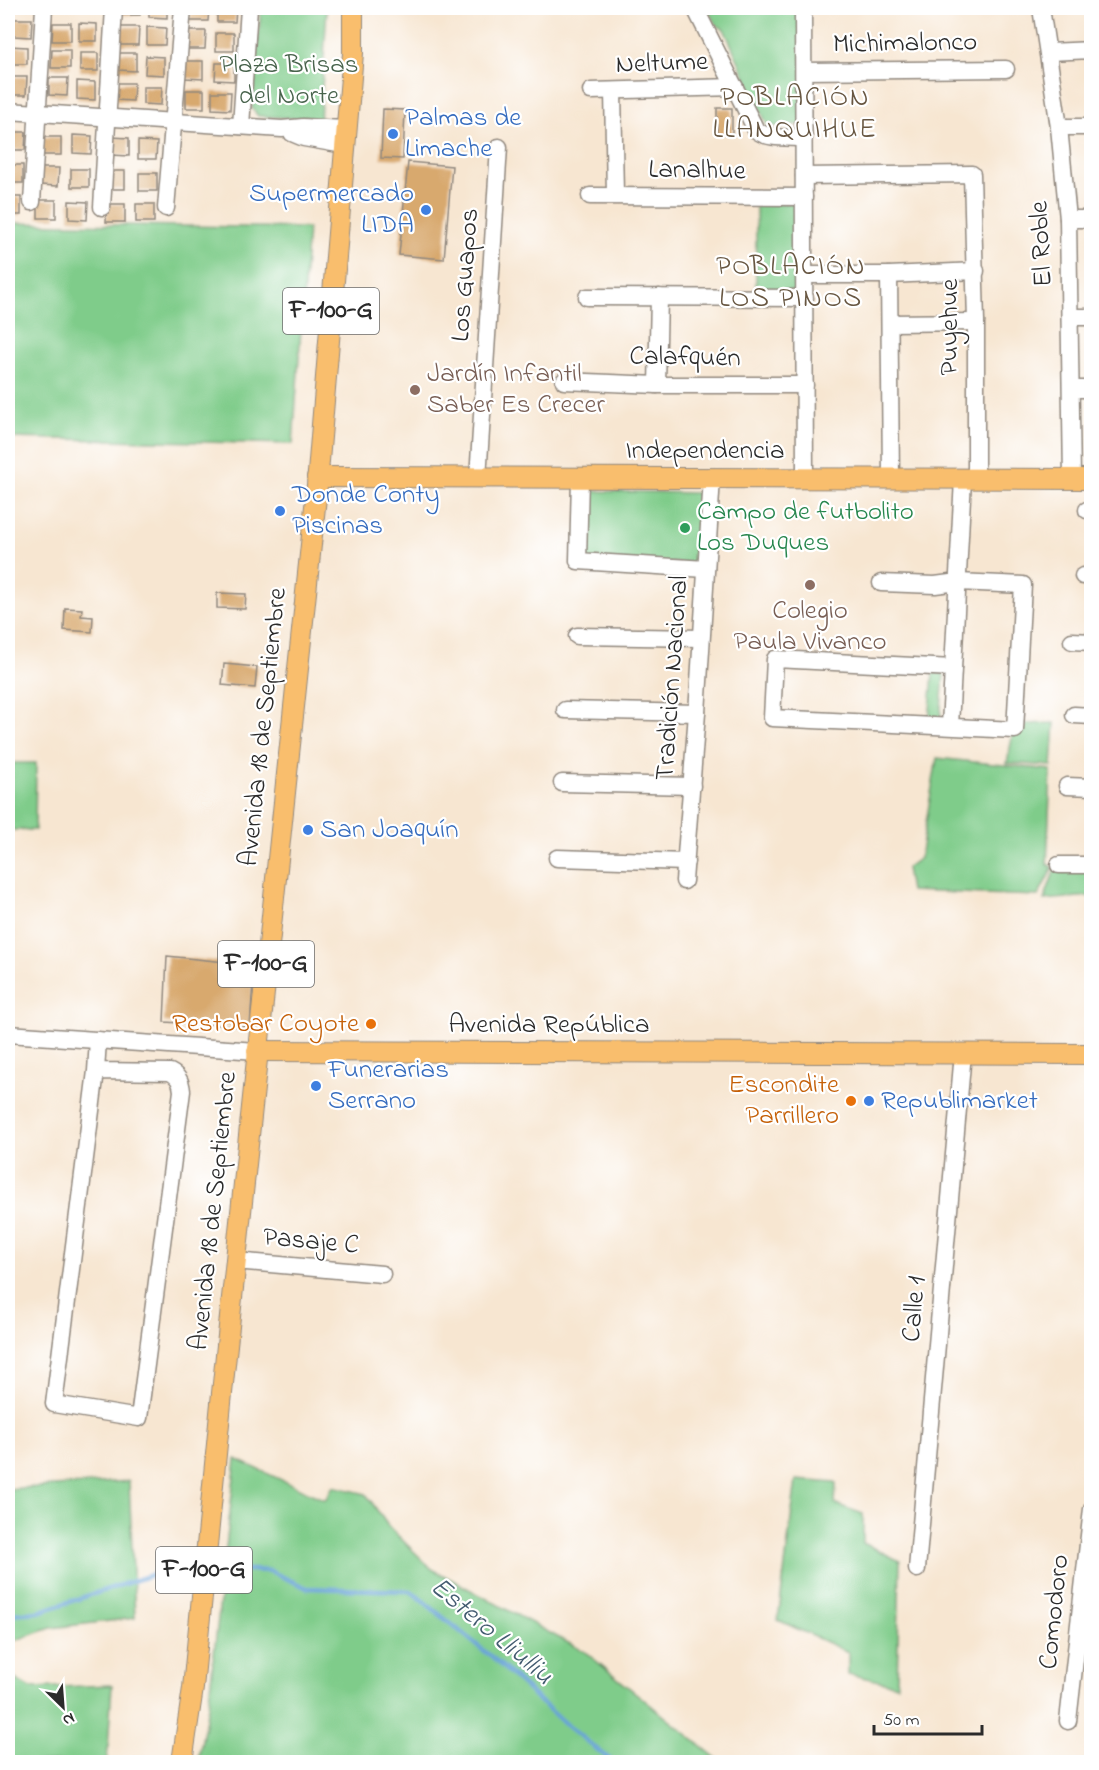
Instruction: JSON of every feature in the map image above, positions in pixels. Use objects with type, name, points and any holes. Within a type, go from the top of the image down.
[{"type":"main road","name":"Avenida 18 de Septiembre","points":[[182,1762],[193,1688],[317,477],[353,53],[353,8]]},
{"type":"main road","name":"Independencia","points":[[317,477],[1082,479]]},
{"type":"main road","name":"Avenida República","points":[[257,1051],[1092,1054]]},
{"type":"street","points":[[32,202],[44,8]]},
{"type":"street","points":[[102,207],[114,8]]},
{"type":"street","points":[[166,208],[183,8]]},
{"type":"street","points":[[241,126],[249,8]]},
{"type":"street","points":[[695,8],[756,130],[762,135],[804,138]]},
{"type":"street","points":[[803,8],[805,478]]},
{"type":"street","name":"El Roble","points":[[1041,8],[1059,127],[1068,219],[1072,389],[1082,479]]},
{"type":"street","points":[[1049,52],[1092,50]]},
{"type":"street","name":"Michimalonco","points":[[804,71],[1006,69]]},
{"type":"street","name":"Neltume","points":[[591,91],[735,87]]},
{"type":"street","points":[[613,91],[615,195]]},
{"type":"street","points":[[8,111],[282,129],[303,127],[345,137]]},
{"type":"street","points":[[1059,127],[1092,127]]},
{"type":"street","name":"Los Guapos","points":[[478,477],[500,147]]},
{"type":"street","name":"Puyehue","points":[[804,176],[972,174],[976,322],[970,479],[958,582],[950,726]]},
{"type":"street","name":"Lanalhue","points":[[590,196],[804,197]]},
{"type":"street","points":[[1068,219],[1092,219]]},
{"type":"street","points":[[804,275],[888,275],[976,271]]},
{"type":"street","points":[[888,275],[891,478]]},
{"type":"street","points":[[587,297],[805,298]]},
{"type":"street","points":[[657,385],[659,297]]},
{"type":"street","points":[[1071,317],[1092,317]]},
{"type":"street","points":[[890,323],[976,322]]},
{"type":"street","name":"Calafquén","points":[[564,381],[657,385],[805,385]]},
{"type":"street","points":[[1072,389],[1092,389]]},
{"type":"street","points":[[580,478],[578,561],[706,569]]},
{"type":"street","name":"Tradición Nacional","points":[[684,880],[712,478]]},
{"type":"street","points":[[881,583],[935,585],[958,582],[1023,585],[1015,730],[772,718],[775,659],[953,668]]},
{"type":"street","points":[[577,636],[701,638]]},
{"type":"street","points":[[1072,641],[1092,642]]},
{"type":"street","points":[[565,710],[697,713]]},
{"type":"street","points":[[1074,715],[1092,716]]},
{"type":"street","points":[[562,783],[692,786]]},
{"type":"street","points":[[1067,786],[1092,787]]},
{"type":"street","points":[[557,858],[686,862]]},
{"type":"street","points":[[1059,865],[1092,865]]},
{"type":"street","name":"Avenida República","points":[[8,1034],[257,1051]]},
{"type":"street","points":[[96,1071],[170,1072],[176,1075],[181,1082],[182,1091],[139,1419],[54,1404],[98,1040]]},
{"type":"street","name":"Calle 1","points":[[917,1569],[963,1053]]},
{"type":"street","name":"Pasaje C","points":[[236,1261],[382,1274]]},
{"type":"street","name":"Comodoro","points":[[1068,1721],[1092,1509]]},
{"type":"green space","name":"Plaza Brisas del Norte","points":[[261,8],[327,8],[320,120],[258,116],[252,108]]},
{"type":"green space","points":[[805,9],[804,124],[768,127],[724,29],[716,25],[708,10]]},
{"type":"green space","points":[[802,203],[801,291],[756,291],[756,204]]},
{"type":"green space","points":[[8,223],[308,228],[293,444],[8,438]]},
{"type":"green space","points":[[585,491],[703,493],[702,564],[583,560]]},
{"type":"green space","points":[[933,673],[944,674],[940,721],[929,721]]},
{"type":"green space","points":[[1055,723],[1052,766],[1007,763],[1014,728],[1025,729],[1025,724]]},
{"type":"green space","points":[[937,758],[1051,770],[1047,864],[1053,867],[1038,896],[910,891],[906,868],[920,858]]},
{"type":"green space","points":[[8,763],[36,763],[35,830],[8,830]]},
{"type":"green space","points":[[1056,866],[1091,867],[1091,896],[1044,900]]},
{"type":"green space","points":[[236,1459],[325,1500],[333,1486],[366,1494],[388,1526],[432,1569],[585,1652],[721,1762],[198,1762],[208,1707]]},
{"type":"green space","points":[[796,1480],[836,1483],[835,1504],[863,1514],[863,1543],[900,1561],[897,1685],[848,1674],[848,1652],[778,1620]]},
{"type":"green space","points":[[129,1481],[135,1618],[51,1628],[8,1643],[8,1489]]},
{"type":"green space","points":[[8,1675],[30,1688],[112,1685],[107,1762],[8,1762]]},
{"type":"building","points":[[122,8],[140,8],[140,15],[121,15]]},
{"type":"building","points":[[149,8],[167,8],[167,18],[149,17]]},
{"type":"building","points":[[191,8],[209,8],[208,21],[190,21]]},
{"type":"building","points":[[217,8],[236,8],[235,22],[217,22]]},
{"type":"building","points":[[13,19],[32,19],[31,37],[13,36]]},
{"type":"building","points":[[53,23],[71,23],[71,41],[52,41]]},
{"type":"building","points":[[79,23],[97,24],[97,41],[79,41]]},
{"type":"building","points":[[120,27],[139,27],[138,45],[120,45]]},
{"type":"building","points":[[147,27],[166,28],[165,45],[147,45]]},
{"type":"building","points":[[188,31],[206,31],[205,49],[187,49]]},
{"type":"building","points":[[216,33],[234,33],[234,51],[216,51]]},
{"type":"building","points":[[9,46],[27,47],[27,64],[9,64]]},
{"type":"building","points":[[52,50],[70,50],[70,68],[51,68]]},
{"type":"building","points":[[80,53],[98,53],[98,71],[80,71]]},
{"type":"building","points":[[118,53],[136,53],[136,71],[118,70]]},
{"type":"building","points":[[146,56],[164,57],[164,75],[145,74]]},
{"type":"building","points":[[185,61],[203,61],[203,79],[185,78]]},
{"type":"building","points":[[216,63],[234,63],[234,81],[215,80]]},
{"type":"building","points":[[8,77],[27,77],[26,95],[8,95]]},
{"type":"building","points":[[49,78],[68,78],[67,96],[49,95]]},
{"type":"building","points":[[77,81],[95,82],[95,100],[77,99]]},
{"type":"building","points":[[115,83],[134,83],[133,101],[115,100]]},
{"type":"building","points":[[143,87],[162,87],[161,105],[143,104]]},
{"type":"building","points":[[186,90],[204,90],[204,108],[186,108]]},
{"type":"building","points":[[212,92],[231,92],[230,110],[212,109]]},
{"type":"building","points":[[717,108],[732,108],[732,134],[717,134]]},
{"type":"building","name":"Palmas de Limache","points":[[383,109],[405,110],[403,159],[381,158]]},
{"type":"building","points":[[8,132],[26,132],[25,150],[8,150]]},
{"type":"building","points":[[73,135],[92,136],[91,154],[73,153]]},
{"type":"building","points":[[43,137],[61,137],[61,155],[42,155]]},
{"type":"building","points":[[111,137],[129,138],[129,156],[111,155]]},
{"type":"building","points":[[138,141],[157,142],[156,159],[138,159]]},
{"type":"building","name":"Supermercado LIDA","points":[[408,162],[452,166],[444,259],[399,255]]},
{"type":"building","points":[[8,165],[23,165],[23,183],[8,183]]},
{"type":"building","points":[[40,168],[59,168],[58,186],[40,185]]},
{"type":"building","points":[[71,169],[89,169],[89,187],[71,187]]},
{"type":"building","points":[[107,171],[125,171],[125,189],[106,189]]},
{"type":"building","points":[[139,173],[157,173],[157,191],[139,191]]},
{"type":"building","points":[[8,197],[21,197],[21,215],[8,215]]},
{"type":"building","points":[[38,200],[56,200],[56,218],[38,218]]},
{"type":"building","points":[[69,201],[88,202],[87,220],[69,219]]},
{"type":"building","points":[[107,204],[125,204],[125,222],[106,222]]},
{"type":"building","points":[[136,204],[154,204],[154,222],[136,222]]},
{"type":"building","points":[[217,593],[246,594],[245,609],[217,608]]},
{"type":"building","points":[[65,608],[82,609],[81,616],[93,617],[92,632],[64,630]]},
{"type":"building","points":[[224,664],[257,667],[255,688],[222,685]]},
{"type":"building","points":[[167,956],[254,965],[250,1027],[164,1022]]},
{"type":"waterway","name":"Estero Lliulliu","points":[[8,1614],[38,1612],[179,1566],[199,1567]]},
{"type":"waterway","name":"Estero Lliulliu","points":[[210,1568],[270,1571],[307,1588],[411,1591],[495,1660],[564,1723],[613,1762]]},
{"type":"place","name":"Palmas de Limache","points":[[393,134]]},
{"type":"place","name":"Supermercado LIDA","points":[[426,210]]},
{"type":"place","name":"Jardín Infantil Saber Es Crecer","points":[[415,390]]},
{"type":"place","name":"Donde Conty Piscinas","points":[[280,511]]},
{"type":"place","name":"Campo de futbolito Los Duques","points":[[685,528]]},
{"type":"place","name":"Colegio Paula Vivanco","points":[[810,585]]},
{"type":"place","name":"San Joaquín","points":[[308,830]]},
{"type":"place","name":"Restobar Coyote","points":[[371,1024]]},
{"type":"place","name":"Funerarias Serrano","points":[[316,1086]]},
{"type":"place","name":"Escondite Parrillero","points":[[851,1101]]},
{"type":"place","name":"Republimarket","points":[[869,1101]]},
{"type":"district","name":"POBLACIÓN LLANQUIHUE","points":[[795,114]]},
{"type":"district","name":"POBLACIÓN LOS PINOS","points":[[791,283]]}]
